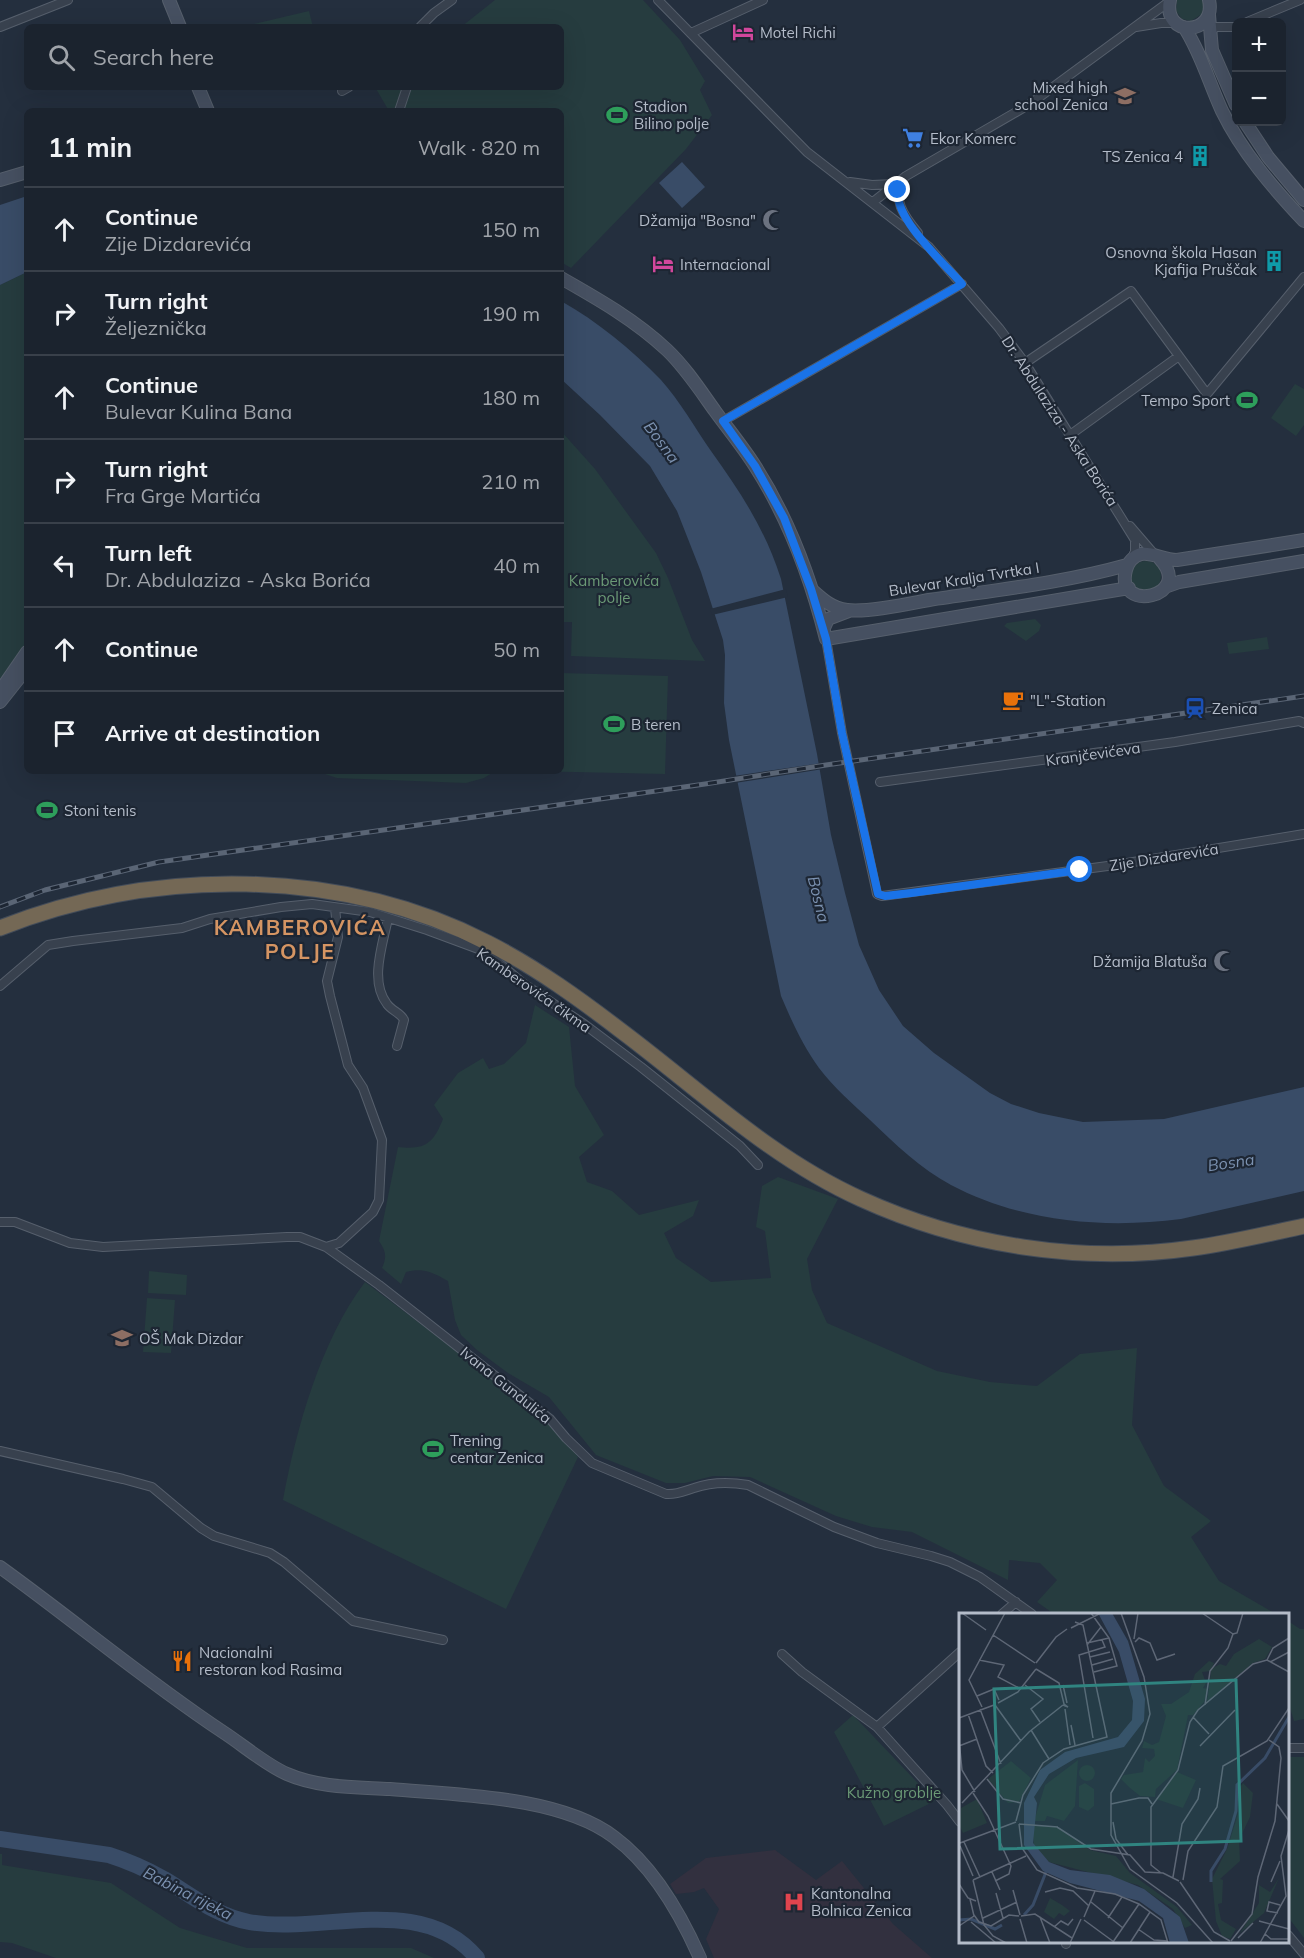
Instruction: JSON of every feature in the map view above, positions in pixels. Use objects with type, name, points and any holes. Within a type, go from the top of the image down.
[{"type":"highway","points":[[0,928],[42,913],[87,901],[189,886],[243,884],[302,888],[380,903],[416,913],[464,932],[524,963],[600,1015],[733,1120],[776,1150],[835,1186],[909,1219],[970,1237],[1012,1246],[1121,1254],[1192,1248],[1304,1226]]},
{"type":"street","points":[[0,27],[68,0]]},
{"type":"street","points":[[169,0],[179,24]]},
{"type":"street","points":[[423,24],[452,0]]},
{"type":"street","points":[[658,0],[807,152],[845,180],[864,184],[894,183]]},
{"type":"street","points":[[691,33],[763,0]]},
{"type":"street","points":[[1170,0],[1169,13],[1180,25],[1199,55],[1223,113],[1239,140],[1273,187],[1304,221]]},
{"type":"street","points":[[873,202],[894,183],[1030,104],[1170,0]]},
{"type":"street","points":[[1257,18],[1300,0]]},
{"type":"street","points":[[1133,28],[1161,23],[1196,27],[1201,24],[1209,6]]},
{"type":"street","points":[[1209,6],[1224,26]]},
{"type":"street","points":[[1209,6],[1209,34],[1212,50],[1232,96]]},
{"type":"street","points":[[1209,34],[1214,27],[1232,27]]},
{"type":"street","points":[[198,90],[200,108]]},
{"type":"street","points":[[199,90],[207,108]]},
{"type":"street","points":[[400,108],[406,90]]},
{"type":"street","points":[[1248,126],[1268,157],[1303,196]]},
{"type":"street","points":[[0,180],[24,173]]},
{"type":"street","points":[[906,176],[898,190],[898,203],[909,223],[930,247]]},
{"type":"street","name":"Dr. Abdulaziza - Aska Borića","points":[[845,180],[930,247],[1025,363],[1135,540],[1135,551],[1130,562]]},
{"type":"street","points":[[1025,363],[1131,291],[1207,394],[1304,277]]},
{"type":"street","points":[[564,280],[609,305],[667,350],[723,421],[755,466],[784,518],[825,634]]},
{"type":"street","points":[[723,421],[962,284]]},
{"type":"street","points":[[1070,435],[1179,356]]},
{"type":"street","name":"Dr. Abdulaziza - Aska Borića","points":[[1120,514],[1158,557]]},
{"type":"street","name":"Bulevar Kralja Tvrtka I","points":[[849,611],[1100,572],[1130,562],[1143,554],[1177,560],[1304,540]]},
{"type":"street","points":[[1158,557],[1167,569],[1165,587]]},
{"type":"street","points":[[1130,562],[1125,576],[1129,588],[1138,596],[1144,597],[1156,595],[1165,587],[1179,582],[1304,561]]},
{"type":"street","points":[[825,634],[1129,588]]},
{"type":"street","points":[[811,589],[830,605],[849,611]]},
{"type":"street","points":[[825,634],[828,619],[849,611]]},
{"type":"street","name":"Zije Dizdarevića","points":[[825,634],[844,744],[876,889],[882,896],[1115,865],[1304,834]]},
{"type":"street","points":[[0,691],[24,656]]},
{"type":"street","points":[[0,702],[24,672]]},
{"type":"street","name":"Kranjčevićeva","points":[[880,782],[1175,742],[1299,721],[1304,723]]},
{"type":"street","name":"Kamberovića čikma","points":[[0,986],[48,945],[73,940],[182,928],[210,918],[281,907],[312,904],[370,912],[428,930],[481,950],[492,957],[524,984],[584,1024],[651,1075],[740,1146],[758,1166]]},
{"type":"street","points":[[326,1247],[339,1243],[373,1212],[379,1200],[382,1140],[363,1088],[348,1065],[330,996],[327,981],[338,937],[335,908]]},
{"type":"street","points":[[388,918],[378,973],[379,984],[388,1005],[404,1020],[397,1046]]},
{"type":"street","name":"Ivana Gundulića","points":[[0,1222],[15,1222],[83,1246],[133,1246],[287,1237],[300,1238],[326,1247],[404,1303],[550,1419],[592,1463],[666,1494],[674,1495],[706,1485],[735,1482],[748,1485],[834,1527],[877,1543],[950,1562],[980,1577],[1031,1613]]},
{"type":"street","points":[[0,1451],[152,1487],[214,1536],[270,1553],[284,1562],[353,1621],[443,1640]]},
{"type":"street","points":[[0,1567],[199,1716],[284,1773],[304,1780],[332,1785],[461,1795],[546,1806],[598,1827],[614,1836],[636,1857],[675,1907],[700,1958]]},
{"type":"street","points":[[1003,1613],[1016,1602]]},
{"type":"street","points":[[877,1726],[959,1653]]},
{"type":"street","points":[[782,1654],[802,1672],[877,1726],[959,1821]]},
{"type":"street","points":[[1289,1748],[1304,1749]]},
{"type":"street","points":[[1289,1937],[1304,1954]]},
{"type":"shaded area","name":"Kantonalna Bolnica Zenica","points":[[775,1850],[816,1880],[842,1861],[893,1924],[932,1958],[714,1958],[706,1939],[719,1909],[704,1888],[694,1892],[676,1894],[670,1884],[706,1858]]},
{"type":"green space","name":"Stadion Bilino polje","points":[[495,0],[643,0],[680,40],[705,81],[700,90],[712,115],[686,149],[571,268],[564,264],[564,108],[387,108],[377,90],[564,90],[564,24],[465,24]]},
{"type":"green space","points":[[1177,0],[1202,0],[1204,5],[1202,14],[1191,21],[1182,19],[1176,11]]},
{"type":"green space","points":[[309,11],[312,24],[254,24]]},
{"type":"green space","points":[[24,273],[24,645],[0,679],[0,285]]},
{"type":"green space","name":"Tempo Sport","points":[[1295,384],[1304,389],[1304,425],[1296,436],[1271,418]]},
{"type":"green space","name":"Kamberovića polje","points":[[564,434],[595,469],[656,553],[692,640],[705,661],[571,656],[572,622],[564,622]]},
{"type":"green space","points":[[1146,561],[1157,565],[1161,576],[1157,587],[1146,591],[1135,587],[1131,576],[1135,565]]},
{"type":"green space","points":[[1035,619],[1041,625],[1039,631],[1026,641],[1004,626],[1007,623]]},
{"type":"green space","points":[[1267,637],[1269,649],[1229,654],[1227,643]]},
{"type":"green space","name":"B teren","points":[[564,673],[668,676],[665,774],[564,772]]},
{"type":"green space","points":[[325,774],[490,774],[466,783],[337,778]]},
{"type":"green space","points":[[535,1005],[569,1027],[575,1086],[604,1135],[579,1157],[587,1182],[612,1191],[639,1215],[699,1200],[693,1216],[664,1233],[676,1258],[711,1282],[771,1278],[765,1231],[756,1227],[762,1186],[778,1177],[838,1199],[807,1259],[812,1290],[827,1323],[937,1371],[990,1382],[1037,1386],[1080,1354],[1137,1348],[1132,1425],[1164,1486],[1211,1521],[1191,1537],[1219,1581],[1274,1613],[1053,1613],[1037,1602],[1057,1580],[1040,1563],[1009,1560],[1008,1580],[912,1532],[872,1527],[836,1516],[750,1477],[713,1476],[685,1483],[666,1483],[596,1455],[549,1397],[508,1373],[461,1335],[455,1320],[448,1281],[433,1273],[418,1270],[406,1272],[401,1284],[382,1268],[385,1254],[379,1241],[398,1147],[407,1148],[427,1144],[436,1134],[443,1119],[434,1105],[458,1073],[483,1058],[489,1069],[504,1064],[526,1043]]},
{"type":"green space","points":[[149,1271],[187,1275],[186,1295],[148,1293]]},
{"type":"green space","name":"Trening centar Zenica","points":[[365,1282],[548,1420],[578,1457],[506,1609],[283,1500],[295,1444],[312,1386],[335,1331]]},
{"type":"green space","points":[[147,1298],[175,1300],[171,1353],[143,1352]]},
{"type":"green space","points":[[1289,1622],[1304,1629],[1304,1719],[1294,1721],[1289,1704]]},
{"type":"green space","name":"Kužno groblje","points":[[853,1715],[935,1801],[884,1826],[834,1732]]},
{"type":"green space","points":[[1289,1757],[1304,1757],[1304,1938],[1289,1918]]},
{"type":"green space","points":[[0,1854],[2,1854],[2,1865],[111,1883],[180,1928],[247,1948],[411,1948],[434,1958],[56,1958],[12,1943],[0,1942]]},
{"type":"water","points":[[682,162],[705,187],[682,208],[659,183]]},
{"type":"water","points":[[24,197],[24,273],[0,285],[0,205]]},
{"type":"water","name":"Bosna","points":[[564,303],[614,337],[668,388],[742,497],[768,544],[781,579],[831,835],[859,945],[879,990],[903,1026],[934,1053],[990,1093],[1011,1104],[1039,1113],[1083,1122],[1164,1119],[1304,1087],[1304,1191],[1181,1219],[1152,1222],[1093,1222],[1034,1215],[978,1197],[951,1185],[909,1156],[844,1096],[813,1060],[781,996],[729,740],[724,703],[723,640],[701,572],[677,511],[650,466],[564,382]]},
{"type":"pier","points":[[786,589],[788,597],[712,615],[710,609]]},
{"type":"pier","points":[[822,763],[823,769],[735,783],[734,776]]},
{"type":"waterway","name":"Babina rijeka","points":[[0,1839],[116,1857],[164,1879],[215,1910],[249,1922],[278,1925],[370,1920],[400,1921],[428,1926],[454,1938],[477,1958]]},
{"type":"railway","points":[[0,907],[45,890],[159,862],[1304,696]]},
{"type":"place","name":"Motel Richi","points":[[743,32]]},
{"type":"place","name":"Mixed high school Zenica","points":[[1125,96]]},
{"type":"place","name":"Stadion Bilino polje","points":[[617,115]]},
{"type":"place","name":"Ekor Komerc","points":[[913,138]]},
{"type":"place","name":"TS Zenica 4","points":[[1200,156]]},
{"type":"place","name":"Džamija \"Bosna\"","points":[[773,220]]},
{"type":"place","name":"Osnovna škola Hasan Kjafija Pruščak","points":[[1274,261]]},
{"type":"place","name":"Internacional","points":[[663,264]]},
{"type":"place","name":"Tempo Sport","points":[[1247,400]]},
{"type":"place","name":"\"L\"-Station","points":[[1013,700]]},
{"type":"place","name":"Zenica","points":[[1195,708]]},
{"type":"place","name":"B teren","points":[[614,724]]},
{"type":"place","name":"Stoni tenis","points":[[47,810]]},
{"type":"place","name":"Džamija Blatuša","points":[[1224,961]]},
{"type":"place","name":"OŠ Mak Dizdar","points":[[122,1338]]},
{"type":"place","name":"Trening centar Zenica","points":[[433,1449]]},
{"type":"place","name":"Nacionalni restoran kod Rasima","points":[[182,1661]]},
{"type":"place","name":"Kantonalna Bolnica Zenica","points":[[794,1902]]},
{"type":"district","name":"KAMBEROVIĆA POLJE","points":[[300,939]]},
{"type":"route","points":[[898,190],[898,203],[909,223],[962,284],[723,421],[755,466],[784,518],[811,589],[826,639],[842,733],[878,894],[885,896],[911,893],[1080,870]]}]
